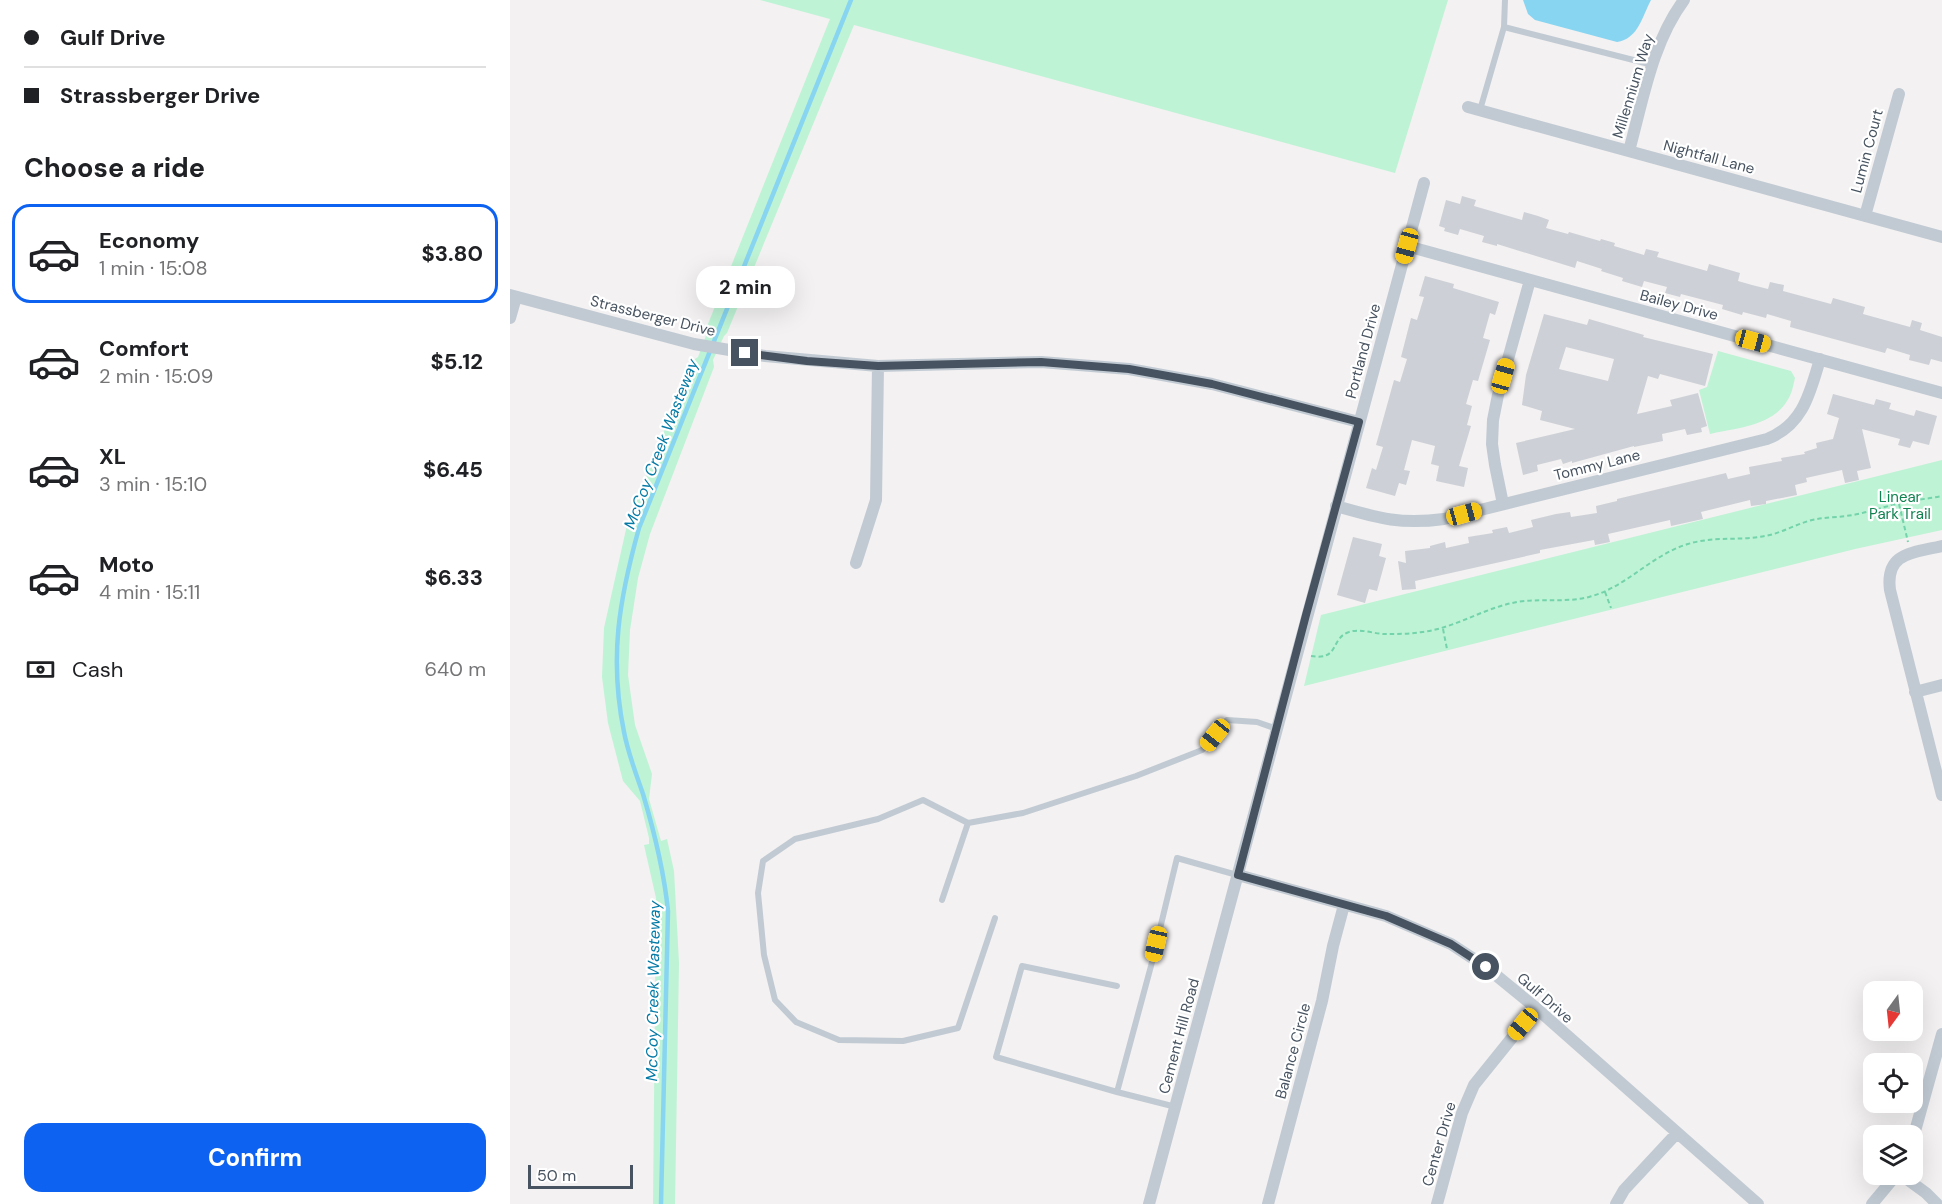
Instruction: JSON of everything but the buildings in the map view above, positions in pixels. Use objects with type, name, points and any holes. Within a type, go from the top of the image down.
[{"type":"street","name":"Millennium Way","points":[[1629,151],[1662,38],[1673,14],[1684,0]]},
{"type":"street","name":"Lumin Court","points":[[1865,216],[1899,94]]},
{"type":"street","name":"Nightfall Lane","points":[[1474,109],[1942,237]]},
{"type":"street","name":"Portland Drive","points":[[1238,875],[1424,183]]},
{"type":"street","name":"Bailey Drive","points":[[1407,246],[1942,393]]},
{"type":"street","points":[[1503,504],[1492,444],[1493,420],[1530,280]]},
{"type":"street","points":[[510,318],[513,296]]},
{"type":"street","name":"Strassberger Drive","points":[[513,296],[694,344],[725,350],[807,361],[878,366],[1041,362],[1129,369],[1212,384],[1359,422]]},
{"type":"street","name":"Tommy Lane","points":[[1336,506],[1379,518],[1406,522],[1444,519],[1767,439],[1778,435],[1794,422],[1802,411],[1809,398],[1820,359]]},
{"type":"street","points":[[856,563],[876,500],[878,366]]},
{"type":"street","points":[[1942,546],[1900,558],[1891,568],[1889,576],[1890,590],[1942,795]]},
{"type":"street","points":[[1915,692],[1942,685]]},
{"type":"street","name":"Gulf Drive","points":[[1238,875],[1386,916],[1451,944],[1486,967],[1536,1008],[1758,1204]]},
{"type":"street","name":"Cement Hill Road","points":[[1149,1204],[1238,875]]},
{"type":"street","name":"Balance Circle","points":[[1268,1204],[1322,1001],[1344,904]]},
{"type":"street","name":"Center Drive","points":[[1437,1204],[1462,1113],[1474,1084],[1536,1008]]},
{"type":"street","points":[[1918,1125],[1938,1062],[1942,1034]]},
{"type":"street","points":[[1616,1204],[1624,1190],[1677,1133]]},
{"type":"street","points":[[1872,1204],[1888,1185]]},
{"type":"street","points":[[1914,1185],[1937,1204]]},
{"type":"lane","points":[[1474,109],[1504,27],[1505,0]]},
{"type":"lane","points":[[1504,27],[1653,65]]},
{"type":"lane","points":[[995,918],[958,1028],[903,1041],[839,1040],[796,1022],[776,1000],[764,955],[758,893],[763,861],[795,839],[878,819],[922,800],[968,823],[1023,813],[1136,776],[1202,750],[1227,720],[1257,722],[1277,729]]},
{"type":"lane","points":[[942,900],[968,823]]},
{"type":"lane","points":[[1117,1092],[1152,966],[1177,858],[1238,875]]},
{"type":"lane","points":[[1117,986],[1022,966],[996,1057],[1176,1107]]},
{"type":"path","points":[[1297,653],[1316,657],[1325,656],[1332,652],[1341,637],[1353,631],[1405,634],[1443,629],[1484,611],[1510,604],[1569,600],[1605,592],[1624,582],[1654,559],[1689,544],[1720,538],[1746,538],[1781,533],[1815,520],[1858,514],[1942,496]]},
{"type":"path","points":[[1899,504],[1911,553]]},
{"type":"path","points":[[1605,592],[1611,608]]},
{"type":"path","points":[[1443,629],[1447,649]]},
{"type":"green space","points":[[760,0],[1448,0],[1395,173],[854,25],[727,333],[713,360],[714,367],[650,534],[638,578],[630,630],[628,675],[635,725],[652,774],[649,799],[661,841],[667,839],[674,871],[679,963],[675,1204],[653,1204],[656,898],[644,845],[649,844],[649,838],[640,801],[623,781],[608,723],[602,677],[604,628],[627,525],[692,361],[698,357],[707,333],[706,329],[830,19]]},
{"type":"green space","points":[[1718,351],[1791,371],[1795,378],[1789,398],[1780,409],[1763,421],[1710,434],[1699,390],[1707,387]]},
{"type":"green space","name":"Linear Park Trail","points":[[1942,460],[1942,530],[1855,549],[1304,686],[1321,615]]},
{"type":"water","points":[[1523,0],[1651,0],[1635,32],[1630,37],[1617,42],[1535,20],[1528,14]]},
{"type":"waterway","name":"McCoy Creek Wasteway","points":[[661,1204],[668,911],[655,837],[624,732],[617,679],[618,629],[626,580],[639,528],[851,0]]},
{"type":"route","points":[[745,353],[807,361],[878,366],[1041,362],[1129,369],[1212,384],[1359,422],[1238,875],[1386,916],[1451,944],[1486,967]]}]
